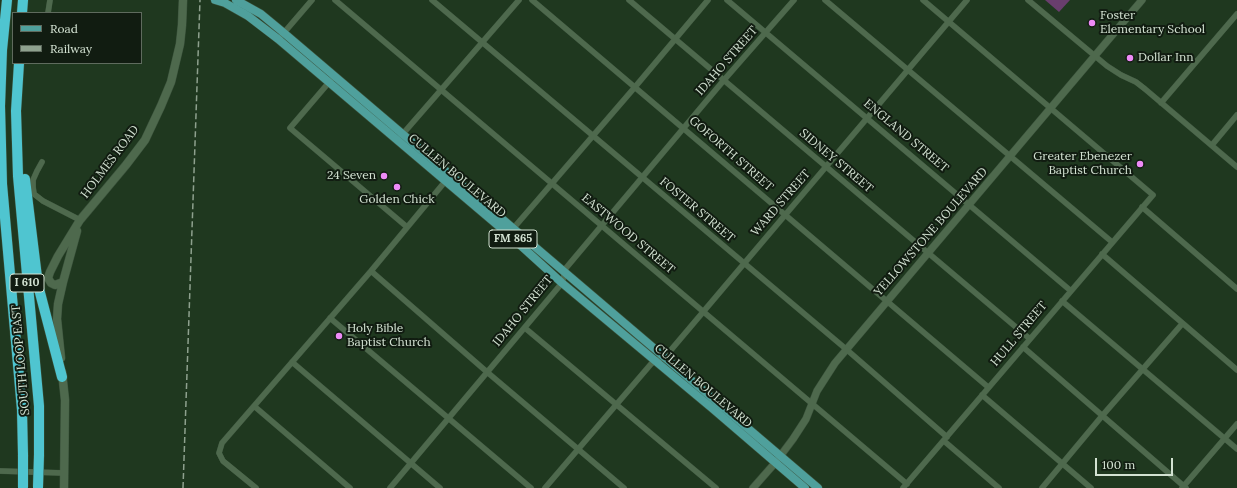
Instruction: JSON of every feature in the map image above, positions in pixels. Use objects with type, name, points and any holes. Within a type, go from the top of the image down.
[{"type":"highway","name":"SOUTH LOOP EAST","points":[[7,0],[1,55],[0,106],[2,184],[22,410],[23,488]]},
{"type":"highway","points":[[22,12],[23,0]]},
{"type":"highway","name":"SOUTH LOOP EAST","points":[[19,64],[16,112],[18,176],[39,406],[38,488]]},
{"type":"highway","points":[[16,112],[38,285],[62,377]]},
{"type":"main road","name":"HOLMES ROAD","points":[[80,220],[63,282],[56,285],[48,278],[58,256],[80,220],[145,140],[161,106],[171,82],[177,58],[182,26],[183,0]]},
{"type":"main road","name":"CULLEN BOULEVARD","points":[[215,0],[251,13]]},
{"type":"main road","name":"CULLEN BOULEVARD","points":[[236,0],[335,76],[403,134],[448,178],[510,231],[564,273],[665,357],[775,463],[804,488]]},
{"type":"main road","name":"CULLEN BOULEVARD","points":[[281,36],[328,83],[397,141],[448,178]]},
{"type":"main road","name":"CULLEN BOULEVARD","points":[[510,231],[562,283],[655,361],[781,455],[818,488]]},
{"type":"main road","points":[[63,282],[58,304],[57,319],[65,400],[64,488]]},
{"type":"main road","points":[[608,321],[614,314]]},
{"type":"street","points":[[48,12],[50,0]]},
{"type":"street","points":[[281,36],[312,0]]},
{"type":"street","name":"EASTWOOD STREET","points":[[335,0],[812,405],[905,487]]},
{"type":"street","name":"FOSTER STREET","points":[[432,0],[846,349],[999,488]]},
{"type":"street","points":[[397,141],[519,0]]},
{"type":"street","name":"GOFORTH STREET","points":[[532,0],[988,387]]},
{"type":"street","name":"SIDNEY STREET","points":[[629,0],[1030,339]]},
{"type":"street","points":[[510,231],[708,0]]},
{"type":"street","name":"ENGLAND STREET","points":[[727,0],[1071,291]]},
{"type":"street","name":"IDAHO STREET","points":[[390,488],[562,283],[566,268],[683,128],[794,0]]},
{"type":"street","points":[[825,0],[907,71],[1112,242]]},
{"type":"street","points":[[923,0],[1051,108]]},
{"type":"street","name":"WARD STREET","points":[[545,488],[651,364],[665,357],[826,168],[867,117],[968,0]]},
{"type":"street","points":[[1028,0],[1114,71],[1136,82],[1237,167]]},
{"type":"street","name":"YELLOWSTONE BOULEVARD","points":[[753,488],[775,463],[800,429],[824,378],[846,349],[1142,0]]},
{"type":"street","points":[[1161,103],[1237,14]]},
{"type":"street","points":[[335,76],[290,128],[407,227]]},
{"type":"street","name":"HULL STREET","points":[[905,487],[988,387],[1153,195],[1051,108]]},
{"type":"street","points":[[1212,145],[1237,115]]},
{"type":"street","points":[[42,162],[33,180],[34,194],[43,201],[80,220]]},
{"type":"street","points":[[256,488],[223,461],[219,453],[222,443],[371,271],[448,178]]},
{"type":"street","points":[[1142,207],[1237,289]]},
{"type":"street","points":[[1102,254],[1237,370]]},
{"type":"street","points":[[371,271],[624,488]]},
{"type":"street","points":[[1062,301],[1237,449]]},
{"type":"street","points":[[330,318],[530,488]]},
{"type":"street","points":[[1042,488],[1182,324]]},
{"type":"street","points":[[525,328],[716,488]]},
{"type":"street","points":[[1023,347],[1184,487],[1237,424]]},
{"type":"street","points":[[292,362],[440,488]]},
{"type":"street","points":[[982,395],[1091,488]]},
{"type":"street","points":[[254,406],[350,488]]},
{"type":"street","points":[[0,471],[64,473]]},
{"type":"shaded area","points":[[1045,0],[1070,0],[1059,12]]},
{"type":"railway","points":[[183,488],[200,0]]},
{"type":"place","name":"Foster Elementary School","points":[[1092,23]]},
{"type":"place","name":"Dollar Inn","points":[[1130,58]]},
{"type":"place","name":"Greater Ebenezer Baptist Church","points":[[1140,164]]},
{"type":"place","name":"24 Seven","points":[[384,176]]},
{"type":"place","name":"Golden Chick","points":[[397,187]]},
{"type":"place","name":"Holy Bible Baptist Church","points":[[339,336]]}]
